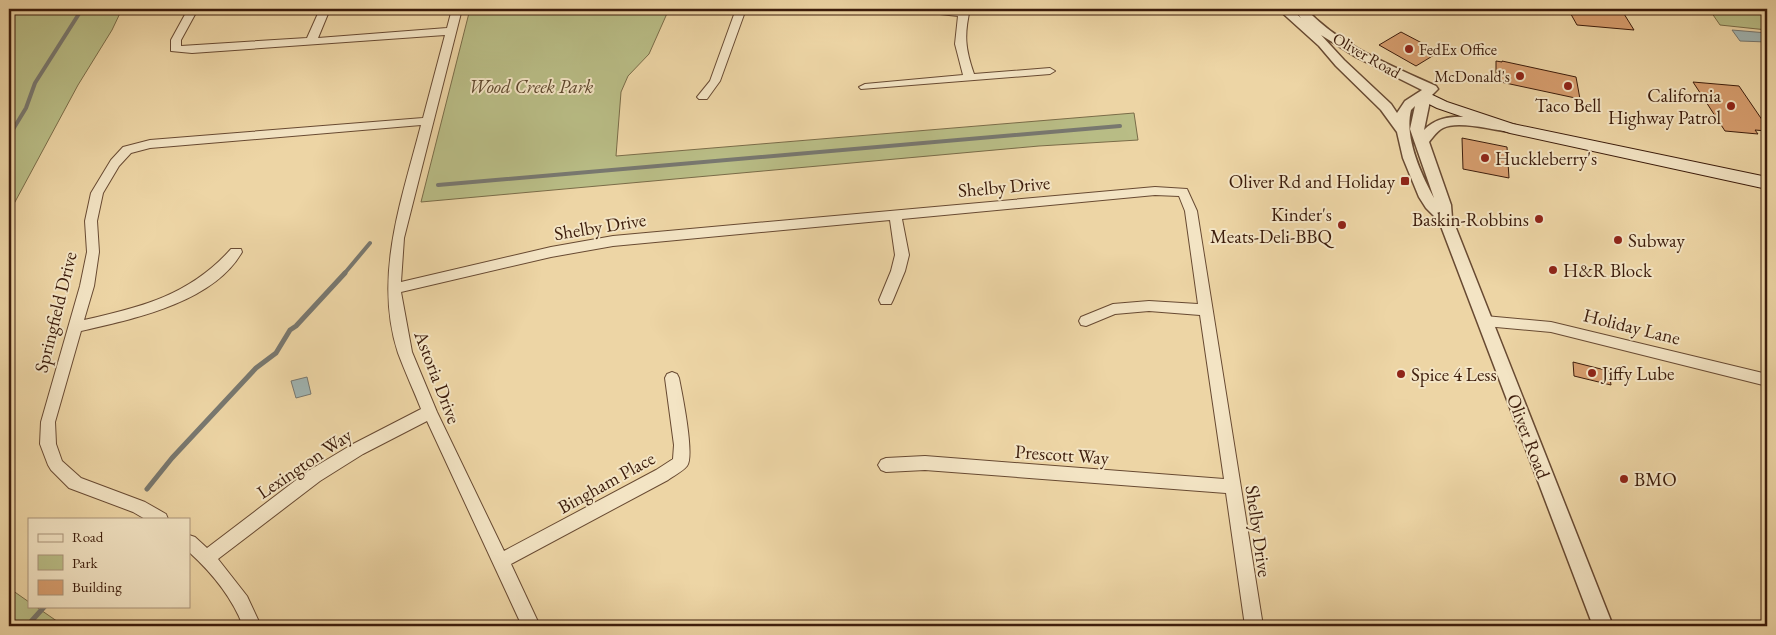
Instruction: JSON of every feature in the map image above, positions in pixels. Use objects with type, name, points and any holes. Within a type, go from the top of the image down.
[{"type":"main road","points":[[1428,93],[1459,111],[1510,128],[1767,183]]},
{"type":"main road","points":[[1428,93],[1547,128],[1767,172]]},
{"type":"street","points":[[193,9],[176,40],[175,49],[192,50],[452,31]]},
{"type":"street","points":[[311,41],[325,9]]},
{"type":"street","name":"Astoria Drive","points":[[457,9],[398,238],[394,289],[396,310],[404,352],[430,412],[531,626]]},
{"type":"street","points":[[703,97],[715,81],[742,9]]},
{"type":"street","points":[[922,9],[964,11],[959,27],[958,43],[969,77]]},
{"type":"street","name":"Oliver Road","points":[[1284,9],[1323,43],[1340,64],[1386,107],[1401,128],[1418,177],[1430,204],[1444,218]]},
{"type":"street","name":"Oliver Road","points":[[1300,9],[1305,16],[1334,38],[1428,93]]},
{"type":"street","name":"Oliver Road","points":[[1323,43],[1373,72],[1428,93]]},
{"type":"street","points":[[865,87],[1050,71]]},
{"type":"street","name":"Oliver Road","points":[[1401,128],[1403,111],[1411,102],[1428,93]]},
{"type":"street","name":"Oliver Road","points":[[1428,93],[1417,129],[1439,188],[1444,205],[1444,218],[1603,626]]},
{"type":"street","name":"Springfield Drive","points":[[158,518],[139,507],[75,484],[56,465],[48,444],[48,422],[88,286],[94,252],[91,221],[97,193],[115,163],[127,150],[150,144],[428,121]]},
{"type":"street","points":[[1422,141],[1432,129],[1445,122],[1510,128]]},
{"type":"street","name":"Shelby Drive","points":[[394,289],[551,252],[613,241],[1155,191],[1183,192],[1191,211],[1254,626]]},
{"type":"street","points":[[886,300],[898,271],[902,255],[895,214]]},
{"type":"street","points":[[76,327],[145,311],[180,297],[212,276],[236,252]]},
{"type":"street","points":[[1086,321],[1113,309],[1149,306],[1206,310]]},
{"type":"street","name":"Holiday Lane","points":[[1485,321],[1551,327],[1767,380]]},
{"type":"street","name":"Bingham Place","points":[[501,561],[662,475],[681,462],[682,445],[672,378]]},
{"type":"street","name":"Lexington Way","points":[[208,558],[314,476],[358,449],[430,412]]},
{"type":"street","name":"Prescott Way","points":[[886,465],[925,463],[1234,487]]},
{"type":"street","points":[[190,543],[208,558],[227,581],[252,626]]},
{"type":"green space","points":[[9,9],[122,9],[112,30],[78,85],[9,213]]},
{"type":"green space","name":"Wood Creek Park","points":[[470,9],[669,9],[649,54],[628,76],[621,92],[616,156],[1134,113],[1138,140],[1039,146],[421,202]]},
{"type":"green space","points":[[1709,9],[1767,9],[1767,30],[1720,25]]},
{"type":"green space","points":[[9,588],[28,601],[28,608],[38,608],[64,626],[9,626]]},
{"type":"shaded area","points":[[1732,30],[1767,33],[1767,42],[1740,41]]},
{"type":"shaded area","points":[[307,377],[311,394],[296,398],[291,381]]},
{"type":"building","points":[[1568,9],[1621,9],[1634,30],[1577,25]]},
{"type":"building","name":"FedEx Office","points":[[1401,32],[1439,52],[1416,66],[1379,45]]},
{"type":"building","points":[[1496,61],[1576,77],[1580,99],[1496,81]]},
{"type":"building","name":"California Highway Patrol","points":[[1693,82],[1739,86],[1767,127],[1767,131],[1755,130],[1758,134],[1725,131]]},
{"type":"building","name":"Huckleberry's","points":[[1462,138],[1507,147],[1509,178],[1463,169]]},
{"type":"building","name":"Jiffy Lube","points":[[1573,362],[1609,371],[1611,385],[1574,376]]},
{"type":"waterway","points":[[9,136],[26,108],[35,83],[82,9]]},
{"type":"waterway","points":[[438,185],[1120,126]]},
{"type":"waterway","points":[[344,274],[370,243]]},
{"type":"waterway","points":[[147,489],[172,458],[256,368],[276,353],[290,330],[296,326],[345,273]]},
{"type":"waterway","points":[[27,626],[43,608]]},
{"type":"place","name":"FedEx Office","points":[[1409,49]]},
{"type":"place","name":"McDonald's","points":[[1520,76]]},
{"type":"place","name":"Taco Bell","points":[[1568,86]]},
{"type":"place","name":"California Highway Patrol","points":[[1731,106]]},
{"type":"place","name":"Huckleberry's","points":[[1485,158]]},
{"type":"place","name":"Oliver Rd and Holiday","points":[[1405,181]]},
{"type":"place","name":"Baskin-Robbins","points":[[1539,219]]},
{"type":"place","name":"Kinder's Meats-Deli-BBQ","points":[[1342,225]]},
{"type":"place","name":"Subway","points":[[1618,240]]},
{"type":"place","name":"H&R Block","points":[[1553,270]]},
{"type":"place","name":"Jiffy Lube","points":[[1592,373]]},
{"type":"place","name":"Spice 4 Less","points":[[1401,374]]},
{"type":"place","name":"BMO","points":[[1624,479]]}]
